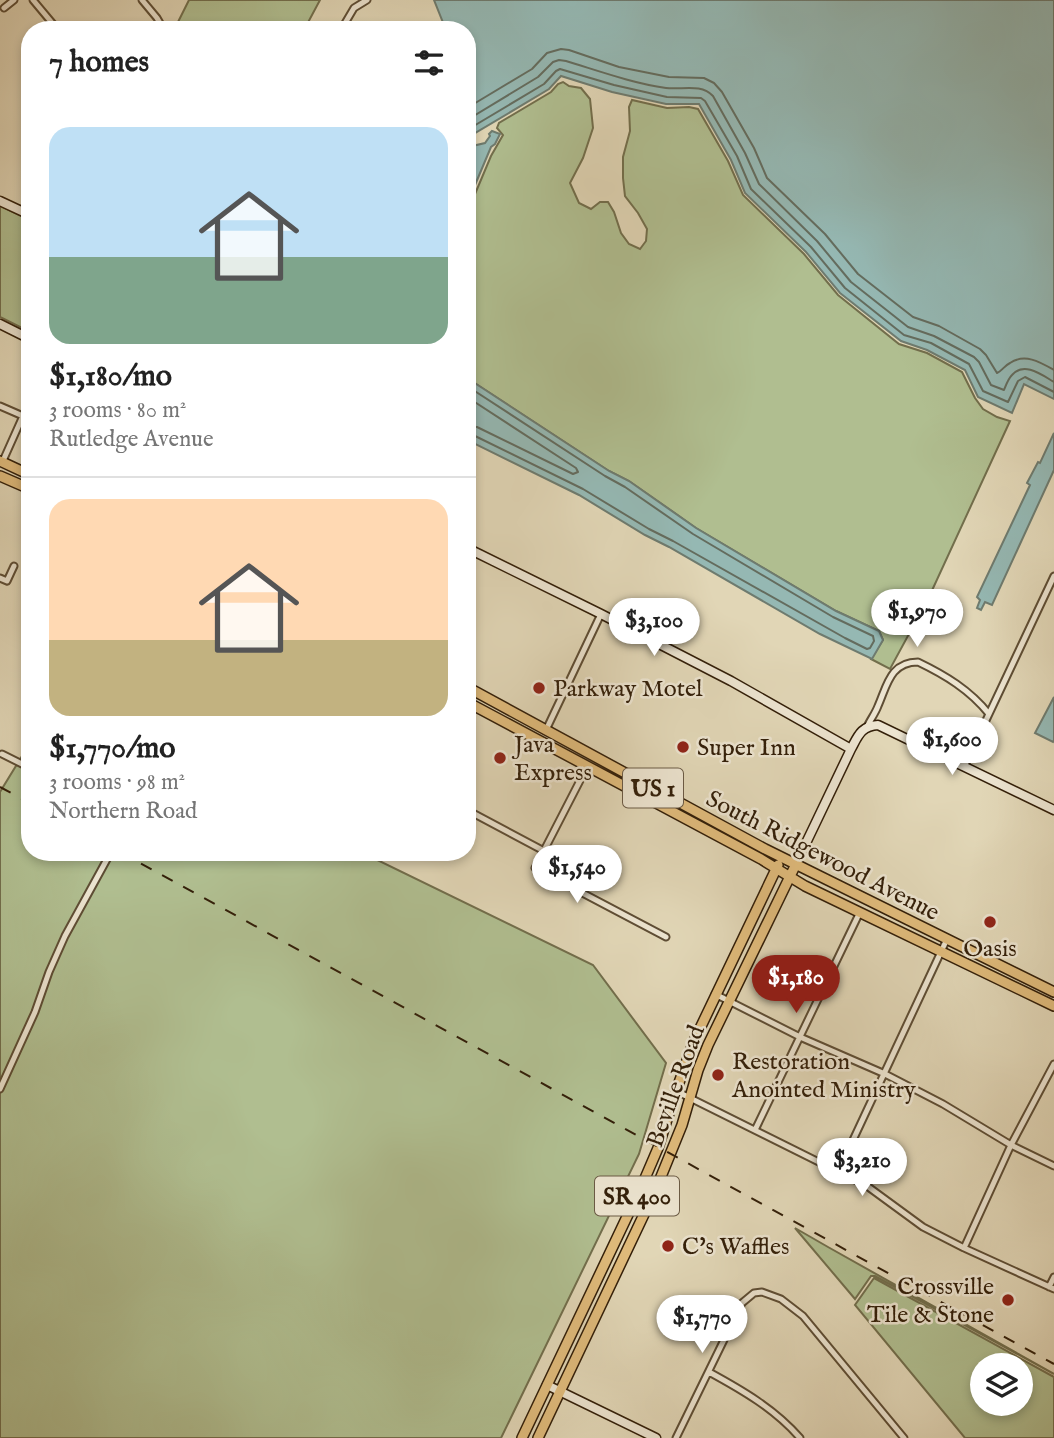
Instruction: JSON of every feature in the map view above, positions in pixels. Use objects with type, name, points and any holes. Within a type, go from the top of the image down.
[{"type":"main road","points":[[1,462],[21,471]]},
{"type":"main road","points":[[0,476],[21,485]]},
{"type":"main road","name":"South Ridgewood Avenue","points":[[476,692],[782,857],[1054,992]]},
{"type":"main road","name":"South Ridgewood Avenue","points":[[476,707],[790,877],[1054,1006]]},
{"type":"main road","points":[[591,769],[618,776],[625,773]]},
{"type":"main road","name":"Beville Road","points":[[522,1438],[659,1148],[694,1041],[782,857]]},
{"type":"main road","name":"Beville Road","points":[[538,1438],[656,1189],[678,1135],[708,1045],[796,864]]},
{"type":"street","points":[[4,8],[14,0]]},
{"type":"street","points":[[33,0],[50,21]]},
{"type":"street","points":[[142,0],[159,21]]},
{"type":"street","points":[[346,21],[354,8],[367,0]]},
{"type":"street","points":[[0,201],[21,211]]},
{"type":"street","points":[[0,324],[21,334]]},
{"type":"street","points":[[0,406],[21,415]]},
{"type":"street","points":[[1,462],[21,420]]},
{"type":"street","points":[[476,552],[731,681],[850,749]]},
{"type":"street","points":[[0,578],[7,581],[14,566]]},
{"type":"street","points":[[964,767],[1054,576]]},
{"type":"street","points":[[546,730],[601,614]]},
{"type":"street","points":[[867,727],[897,668],[911,662],[918,662],[956,683],[989,714]]},
{"type":"street","points":[[867,727],[878,725],[1054,810]]},
{"type":"street","name":"Beville Road","points":[[796,864],[850,749],[860,732],[867,727]]},
{"type":"street","points":[[2,754],[21,764]]},
{"type":"street","points":[[591,769],[535,868],[666,937]]},
{"type":"street","points":[[476,815],[544,850]]},
{"type":"street","points":[[0,1089],[65,936],[106,861]]},
{"type":"street","points":[[755,1130],[860,912]]},
{"type":"street","points":[[839,1170],[947,939]]},
{"type":"street","points":[[715,994],[800,1037],[885,1074],[1054,1167]]},
{"type":"street","points":[[964,1248],[1012,1145],[1054,1064]]},
{"type":"street","points":[[676,1091],[867,1185],[923,1227],[964,1248],[1052,1288],[1054,1276]]},
{"type":"street","points":[[643,1183],[656,1189]]},
{"type":"street","points":[[676,1438],[742,1303],[754,1293],[762,1292],[781,1299],[803,1316],[904,1438]]},
{"type":"street","points":[[709,1372],[752,1395],[800,1438]]},
{"type":"street","points":[[547,1385],[656,1438]]},
{"type":"green space","points":[[189,0],[320,0],[309,21],[178,21]]},
{"type":"green space","points":[[563,82],[581,88],[590,99],[593,128],[583,158],[570,183],[579,203],[591,209],[600,202],[608,202],[621,233],[629,244],[640,249],[646,241],[647,229],[625,196],[623,157],[630,131],[629,107],[632,100],[667,108],[698,109],[728,161],[743,195],[804,254],[838,295],[899,344],[927,353],[962,372],[983,409],[1010,421],[929,597],[890,669],[871,659],[883,640],[879,631],[836,611],[696,528],[629,481],[609,471],[476,384],[476,192],[503,135],[497,128],[499,123],[551,92]]},
{"type":"green space","points":[[0,206],[21,216],[21,328],[0,317]]},
{"type":"green space","points":[[21,758],[21,861],[379,861],[593,965],[666,1063],[639,1154],[501,1438],[0,1438],[0,792]]},
{"type":"green space","points":[[795,1228],[1017,1353],[875,1276],[871,1276],[855,1299]]},
{"type":"green space","points":[[874,1278],[1010,1353],[970,1353],[970,1416],[1033,1416],[1033,1365],[1054,1377],[1054,1438],[965,1438],[855,1305]]},
{"type":"water","points":[[434,0],[1054,0],[1054,399],[1024,384],[1012,413],[978,397],[965,370],[927,350],[901,341],[840,293],[806,252],[745,193],[731,160],[699,104],[666,104],[612,92],[561,76],[549,89],[476,133],[476,21],[442,21]]},
{"type":"water","points":[[492,131],[500,134],[491,147],[476,183],[476,145],[485,143]]},
{"type":"water","points":[[476,384],[609,471],[629,481],[696,528],[836,611],[879,631],[883,640],[872,659],[820,634],[579,495],[476,444]]},
{"type":"water","points":[[1054,433],[1054,470],[992,605],[985,602],[981,610],[977,608],[980,600],[977,597],[1030,485],[1027,483]]},
{"type":"water","points":[[1054,697],[1054,740],[1053,742],[1035,733]]},
{"type":"railway","points":[[0,787],[21,798]]},
{"type":"railway","points":[[136,861],[1054,1364]]},
{"type":"place","name":"Parkway Motel","points":[[539,688]]},
{"type":"place","name":"Super Inn","points":[[683,747]]},
{"type":"place","name":"Java Express","points":[[500,758]]},
{"type":"place","name":"Oasis","points":[[990,922]]},
{"type":"place","name":"Restoration Anointed Ministry","points":[[718,1075]]},
{"type":"place","name":"C's Waffles","points":[[668,1246]]},
{"type":"place","name":"Crossville Tile & Stone","points":[[1008,1300]]}]
